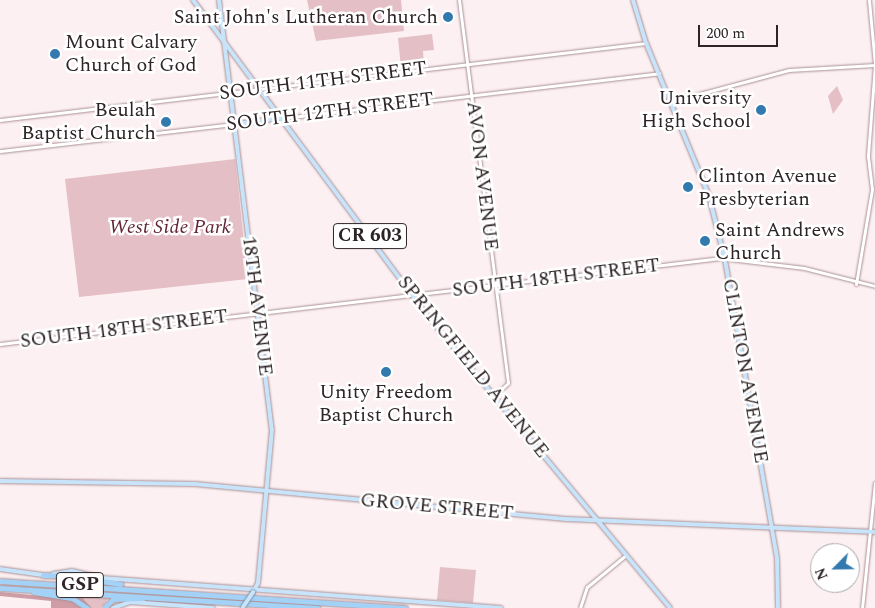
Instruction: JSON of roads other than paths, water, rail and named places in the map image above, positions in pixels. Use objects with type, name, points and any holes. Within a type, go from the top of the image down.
[{"type":"highway","points":[[43,575],[74,576],[160,590]]},
{"type":"highway","name":"GSP","points":[[0,581],[160,590],[405,608]]},
{"type":"highway","points":[[1,588],[68,597],[87,608]]},
{"type":"highway","name":"GSP","points":[[1,588],[184,598],[317,608]]},
{"type":"highway","points":[[105,607],[114,598],[184,598]]},
{"type":"main road","name":"SPRINGFIELD AVENUE","points":[[194,0],[284,118],[413,295],[670,608]]},
{"type":"main road","name":"18TH AVENUE","points":[[219,0],[272,429],[267,491],[254,590],[243,608]]},
{"type":"main road","name":"CLINTON AVENUE","points":[[634,0],[646,43],[673,101],[708,195],[725,260],[778,569],[778,608]]},
{"type":"main road","name":"SOUTH 12TH STREET","points":[[234,124],[284,118]]},
{"type":"main road","name":"GROVE STREET","points":[[0,481],[192,484],[597,520],[874,532]]},
{"type":"main road","points":[[0,569],[43,575],[72,571],[102,578],[501,608]]},
{"type":"main road","points":[[113,608],[128,602],[213,608]]},
{"type":"street","name":"AVON AVENUE","points":[[459,0],[508,382],[494,396]]},
{"type":"street","points":[[856,284],[872,192],[868,155],[875,65],[869,0]]},
{"type":"street","name":"SOUTH 11TH STREET","points":[[0,120],[646,43]]},
{"type":"street","points":[[673,101],[789,70],[875,65]]},
{"type":"street","name":"SOUTH 12TH STREET","points":[[284,118],[660,73]]},
{"type":"street","name":"SOUTH 12TH STREET","points":[[0,151],[234,124]]},
{"type":"street","name":"SOUTH 18TH STREET","points":[[0,344],[495,285],[725,260],[804,268],[856,284],[875,286]]},
{"type":"street","points":[[862,608],[874,532],[875,483]]},
{"type":"street","points":[[580,608],[586,589],[626,555]]},
{"type":"place","name":"Saint John's Lutheran Church","points":[[448,17]]},
{"type":"place","name":"Mount Calvary Church of God","points":[[55,54]]},
{"type":"place","name":"University High School","points":[[761,110]]},
{"type":"place","name":"Beulah Baptist Church","points":[[166,122]]},
{"type":"place","name":"Clinton Avenue Presbyterian","points":[[688,187]]},
{"type":"place","name":"Saint Andrews Church","points":[[705,241]]},
{"type":"place","name":"Unity Freedom Baptist Church","points":[[386,372]]},
{"type":"park label","name":"West Side Park","points":[[170,227]]}]
